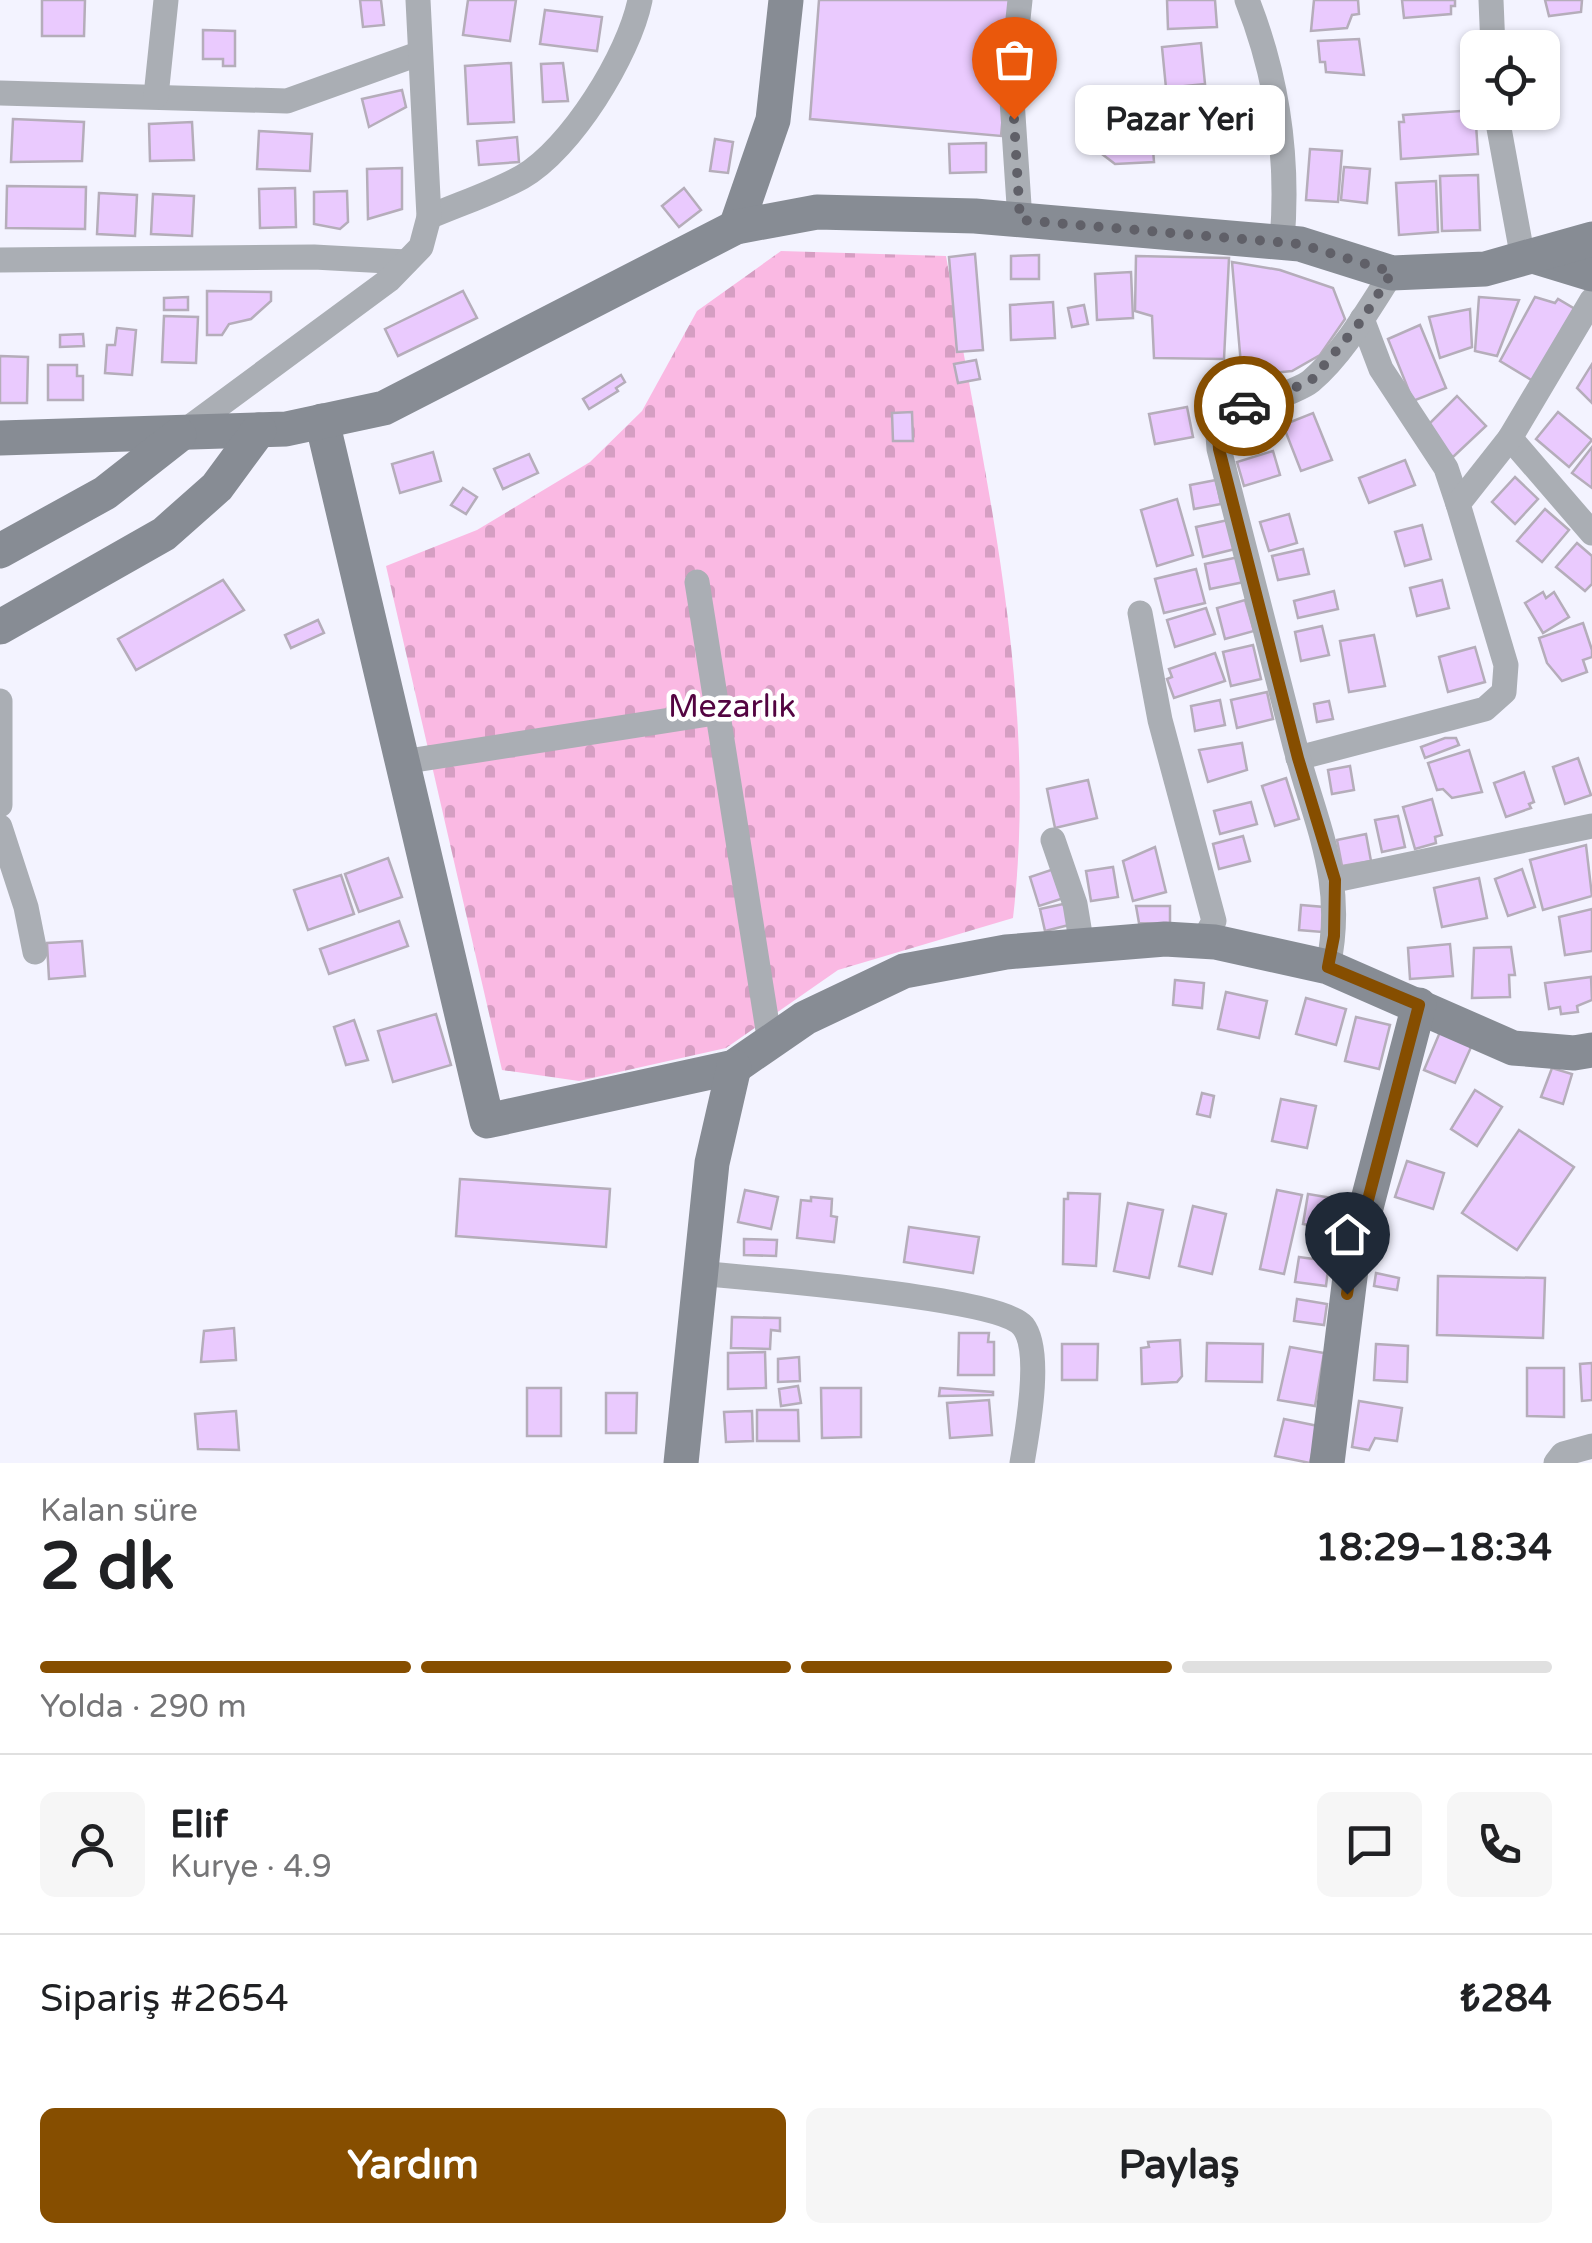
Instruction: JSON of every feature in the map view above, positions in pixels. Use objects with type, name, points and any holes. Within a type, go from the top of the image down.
[{"type":"street","points":[[156,96],[166,0]]},
{"type":"street","points":[[0,552],[106,494],[179,435],[389,280],[420,247],[429,217],[418,0]]},
{"type":"street","points":[[429,217],[523,176],[557,149],[624,51],[640,0]]},
{"type":"street","points":[[736,227],[773,120],[786,0]]},
{"type":"street","points":[[1020,0],[1011,85],[1020,220]]},
{"type":"street","points":[[1246,0],[1266,54],[1278,104],[1286,188],[1282,242]]},
{"type":"street","points":[[1491,0],[1492,30]]},
{"type":"street","points":[[0,93],[287,101],[418,54]]},
{"type":"street","points":[[1500,130],[1528,257]]},
{"type":"street","points":[[0,438],[260,430],[384,408],[736,227],[817,212],[1020,220],[1282,242],[1392,272],[1485,269],[1592,239]]},
{"type":"street","points":[[0,260],[314,257],[406,262]]},
{"type":"street","points":[[1528,257],[1592,274]]},
{"type":"street","points":[[1328,967],[1334,936],[1335,880],[1298,758],[1219,449],[1217,422],[1243,406],[1310,382],[1362,320],[1392,272]]},
{"type":"street","points":[[1458,504],[1510,438],[1592,300]]},
{"type":"street","points":[[1298,758],[1485,709],[1504,692],[1506,665],[1446,468],[1389,385],[1362,320]]},
{"type":"street","points":[[322,421],[487,1121],[734,1068],[804,1018],[904,971],[1006,952],[1164,939],[1203,942],[1328,967],[1513,1048],[1574,1053],[1592,1050]]},
{"type":"street","points":[[0,627],[164,534],[217,486],[260,430]]},
{"type":"street","points":[[1510,438],[1592,533]]},
{"type":"street","points":[[697,582],[770,1043]]},
{"type":"street","points":[[1140,613],[1160,720],[1214,921],[1203,942]]},
{"type":"street","points":[[0,701],[0,805]]},
{"type":"street","points":[[402,762],[715,714]]},
{"type":"street","points":[[1335,880],[1592,826]]},
{"type":"street","points":[[0,827],[26,907],[35,952]]},
{"type":"street","points":[[1053,840],[1075,904],[1082,946]]},
{"type":"street","points":[[1328,1463],[1352,1261],[1419,1005]]},
{"type":"street","points":[[681,1463],[712,1163],[734,1068]]},
{"type":"street","points":[[698,1273],[932,1300],[1010,1315],[1026,1328],[1032,1362],[1022,1463]]},
{"type":"street","points":[[1556,1463],[1563,1454],[1592,1446]]},
{"type":"green space","name":"Mezarlık","points":[[781,251],[946,256],[991,503],[1013,668],[1019,834],[1013,918],[838,970],[726,1048],[579,1081],[502,1070],[386,566],[477,530],[590,462],[642,411],[697,311]]},
{"type":"building","points":[[42,0],[85,0],[84,36],[42,36]]},
{"type":"building","points":[[360,0],[381,0],[384,25],[363,27]]},
{"type":"building","points":[[468,0],[516,0],[510,41],[463,35]]},
{"type":"building","points":[[819,0],[1014,0],[1001,136],[810,119]]},
{"type":"building","points":[[1167,0],[1215,0],[1217,27],[1168,29]]},
{"type":"building","points":[[1314,0],[1358,0],[1359,14],[1352,15],[1347,28],[1311,31]]},
{"type":"building","points":[[1402,0],[1455,0],[1455,6],[1451,6],[1451,14],[1404,18]]},
{"type":"building","points":[[1545,0],[1582,0],[1581,12],[1549,16]]},
{"type":"building","points":[[545,10],[602,17],[597,51],[540,44]]},
{"type":"building","points":[[203,30],[235,31],[235,66],[223,66],[223,59],[203,59]]},
{"type":"building","points":[[1359,39],[1364,75],[1326,72],[1325,62],[1320,62],[1318,41]]},
{"type":"building","points":[[1201,43],[1205,84],[1166,88],[1162,47]]},
{"type":"building","points":[[511,63],[514,122],[468,124],[465,66]]},
{"type":"building","points":[[563,63],[568,101],[543,102],[541,64]]},
{"type":"building","points":[[402,90],[406,107],[369,127],[362,99]]},
{"type":"building","points":[[1261,93],[1264,134],[1230,137],[1226,96]]},
{"type":"building","points":[[1207,100],[1211,137],[1174,141],[1171,103]]},
{"type":"building","points":[[1150,111],[1154,162],[1115,164],[1102,154],[1100,131],[1111,113]]},
{"type":"building","points":[[1460,111],[1460,130],[1476,130],[1478,154],[1401,159],[1399,122],[1404,122],[1403,115]]},
{"type":"building","points":[[13,119],[84,122],[82,161],[11,162]]},
{"type":"building","points":[[192,122],[194,160],[150,161],[149,124]]},
{"type":"building","points":[[259,131],[312,134],[310,171],[257,169]]},
{"type":"building","points":[[517,137],[519,162],[479,165],[477,141]]},
{"type":"building","points":[[715,139],[733,142],[728,173],[710,171]]},
{"type":"building","points":[[986,143],[986,172],[950,173],[949,144]]},
{"type":"building","points":[[1310,149],[1342,151],[1338,202],[1306,200]]},
{"type":"building","points":[[1344,167],[1370,169],[1367,203],[1341,200]]},
{"type":"building","points":[[402,168],[402,209],[368,219],[367,169]]},
{"type":"building","points":[[1478,175],[1480,230],[1442,231],[1440,176]]},
{"type":"building","points":[[1436,181],[1438,232],[1399,235],[1396,183]]},
{"type":"building","points":[[7,186],[86,187],[85,229],[6,228]]},
{"type":"building","points":[[295,188],[296,227],[260,228],[259,189]]},
{"type":"building","points":[[684,188],[701,210],[679,227],[662,206]]},
{"type":"building","points":[[347,191],[348,222],[340,229],[314,224],[314,192]]},
{"type":"building","points":[[99,193],[137,195],[135,236],[97,234]]},
{"type":"building","points":[[153,194],[194,196],[192,236],[151,234]]},
{"type":"building","points":[[975,254],[983,350],[957,352],[949,257]]},
{"type":"building","points":[[1039,255],[1039,279],[1011,279],[1011,256]]},
{"type":"building","points":[[1136,256],[1229,258],[1224,359],[1154,358],[1152,316],[1135,311]]},
{"type":"building","points":[[1232,262],[1280,270],[1333,288],[1345,319],[1320,355],[1292,371],[1242,376]]},
{"type":"building","points":[[1131,272],[1133,318],[1097,320],[1095,274]]},
{"type":"building","points":[[207,291],[271,292],[271,301],[251,319],[229,324],[222,335],[207,335]]},
{"type":"building","points":[[463,291],[477,318],[398,356],[385,329]]},
{"type":"building","points":[[188,297],[188,310],[164,310],[164,298]]},
{"type":"building","points":[[1479,297],[1519,300],[1497,356],[1475,351]]},
{"type":"building","points":[[1535,297],[1555,303],[1558,299],[1575,309],[1533,381],[1500,361]]},
{"type":"building","points":[[1053,302],[1055,338],[1011,340],[1010,305]]},
{"type":"building","points":[[1084,305],[1088,324],[1072,327],[1068,308]]},
{"type":"building","points":[[1470,309],[1472,347],[1440,358],[1429,317]]},
{"type":"building","points":[[164,316],[198,317],[196,363],[162,362]]},
{"type":"building","points":[[1420,325],[1446,388],[1413,401],[1388,339]]},
{"type":"building","points":[[117,328],[136,330],[132,375],[105,373],[107,345],[115,345]]},
{"type":"building","points":[[83,334],[84,346],[60,347],[60,335]]},
{"type":"building","points":[[0,356],[28,357],[27,403],[0,403]]},
{"type":"building","points":[[976,360],[980,379],[958,383],[954,364]]},
{"type":"building","points":[[1592,364],[1592,403],[1577,388]]},
{"type":"building","points":[[48,365],[77,365],[77,376],[83,376],[83,400],[48,400]]},
{"type":"building","points":[[621,375],[625,382],[616,388],[618,391],[589,409],[583,399]]},
{"type":"building","points":[[1457,396],[1486,426],[1453,457],[1425,428]]},
{"type":"building","points":[[1187,407],[1193,437],[1155,444],[1149,414]]},
{"type":"building","points":[[912,412],[913,441],[893,441],[892,413]]},
{"type":"building","points":[[1558,412],[1592,440],[1569,467],[1536,439]]},
{"type":"building","points":[[1313,413],[1332,460],[1301,471],[1283,425]]},
{"type":"building","points":[[1592,447],[1592,488],[1572,473]]},
{"type":"building","points":[[1273,451],[1280,475],[1244,486],[1237,462]]},
{"type":"building","points":[[433,452],[441,481],[400,493],[392,464]]},
{"type":"building","points":[[529,454],[538,473],[503,489],[494,469]]},
{"type":"building","points":[[1405,460],[1415,485],[1369,503],[1359,478]]},
{"type":"building","points":[[1515,477],[1538,499],[1515,524],[1492,502]]},
{"type":"building","points":[[1216,480],[1221,504],[1194,509],[1190,485]]},
{"type":"building","points":[[463,488],[477,497],[466,514],[451,505]]},
{"type":"building","points":[[1177,499],[1193,555],[1157,566],[1141,510]]},
{"type":"building","points":[[1545,509],[1569,530],[1542,562],[1517,541]]},
{"type":"building","points":[[1289,514],[1297,543],[1269,551],[1260,522]]},
{"type":"building","points":[[1228,520],[1235,549],[1203,557],[1196,527]]},
{"type":"building","points":[[1422,525],[1431,559],[1405,566],[1395,532]]},
{"type":"building","points":[[1577,543],[1592,556],[1592,584],[1585,591],[1556,567]]},
{"type":"building","points":[[1303,549],[1309,574],[1278,580],[1272,556]]},
{"type":"building","points":[[1239,557],[1244,582],[1210,589],[1205,564]]},
{"type":"building","points":[[1196,569],[1205,603],[1164,613],[1155,579]]},
{"type":"building","points":[[223,580],[244,610],[136,670],[118,639]]},
{"type":"building","points":[[1442,580],[1449,608],[1417,616],[1410,588]]},
{"type":"building","points":[[1334,591],[1338,609],[1298,618],[1294,601]]},
{"type":"building","points":[[1543,592],[1546,598],[1554,592],[1569,617],[1543,633],[1525,603]]},
{"type":"building","points":[[1245,600],[1254,631],[1225,639],[1217,608]]},
{"type":"building","points":[[1206,608],[1215,634],[1175,647],[1167,620]]},
{"type":"building","points":[[318,620],[324,633],[291,648],[285,635]]},
{"type":"building","points":[[1583,623],[1592,650],[1592,657],[1583,660],[1587,672],[1562,681],[1547,663],[1539,638]]},
{"type":"building","points":[[1322,626],[1329,655],[1301,661],[1295,632]]},
{"type":"building","points":[[1374,635],[1385,686],[1349,692],[1340,641]]},
{"type":"building","points":[[1253,645],[1261,679],[1231,686],[1223,652]]},
{"type":"building","points":[[1475,647],[1485,682],[1448,692],[1439,657]]},
{"type":"building","points":[[1215,653],[1225,681],[1174,698],[1167,679],[1172,677],[1169,669]]},
{"type":"building","points":[[1267,692],[1273,719],[1237,728],[1231,700]]},
{"type":"building","points":[[1220,700],[1225,725],[1195,731],[1191,706]]},
{"type":"building","points":[[1329,701],[1333,719],[1317,722],[1314,704]]},
{"type":"building","points":[[1456,738],[1459,745],[1425,758],[1421,747]]},
{"type":"building","points":[[1242,743],[1247,770],[1208,782],[1199,750]]},
{"type":"building","points":[[1469,750],[1482,792],[1452,798],[1443,789],[1437,790],[1428,763]]},
{"type":"building","points":[[1578,758],[1591,795],[1565,804],[1553,767]]},
{"type":"building","points":[[1350,766],[1354,790],[1332,794],[1328,770]]},
{"type":"building","points":[[1524,772],[1534,802],[1529,804],[1531,808],[1506,817],[1494,783]]},
{"type":"building","points":[[1286,778],[1299,819],[1275,826],[1262,786]]},
{"type":"building","points":[[1088,780],[1097,818],[1055,828],[1047,789]]},
{"type":"building","points":[[1432,799],[1442,835],[1435,837],[1436,843],[1415,849],[1403,807]]},
{"type":"building","points":[[1251,802],[1257,824],[1220,834],[1214,811]]},
{"type":"building","points":[[1398,816],[1405,847],[1382,852],[1375,820]]},
{"type":"building","points":[[1366,834],[1371,861],[1342,866],[1337,840]]},
{"type":"building","points":[[1243,836],[1250,861],[1219,869],[1213,844]]},
{"type":"building","points":[[1586,845],[1592,896],[1543,910],[1530,860]]},
{"type":"building","points":[[1155,847],[1166,892],[1133,901],[1123,861]]},
{"type":"building","points":[[388,858],[402,897],[359,912],[345,874]]},
{"type":"building","points":[[1113,867],[1118,897],[1091,901],[1086,871]]},
{"type":"building","points":[[1054,869],[1064,898],[1039,906],[1030,877]]},
{"type":"building","points":[[1522,869],[1535,907],[1508,916],[1495,879]]},
{"type":"building","points":[[341,875],[354,914],[308,930],[294,890]]},
{"type":"building","points":[[1479,878],[1487,918],[1442,927],[1434,888]]},
{"type":"building","points":[[1068,903],[1073,924],[1045,931],[1040,909]]},
{"type":"building","points":[[1301,905],[1324,907],[1322,932],[1299,930]]},
{"type":"building","points":[[1136,906],[1170,906],[1170,924],[1139,923]]},
{"type":"building","points":[[1592,909],[1592,951],[1565,955],[1559,917]]},
{"type":"building","points":[[399,921],[408,946],[329,974],[320,949]]},
{"type":"building","points":[[82,941],[85,976],[49,979],[47,943]]},
{"type":"building","points":[[1450,944],[1453,976],[1410,979],[1408,948]]},
{"type":"building","points":[[1511,947],[1515,975],[1509,975],[1510,997],[1472,998],[1474,948]]},
{"type":"building","points":[[1591,977],[1592,1000],[1577,1006],[1578,1012],[1561,1014],[1560,1007],[1549,1009],[1545,983]]},
{"type":"building","points":[[1175,980],[1204,983],[1202,1008],[1173,1005]]},
{"type":"building","points":[[1226,992],[1267,1001],[1259,1038],[1218,1029]]},
{"type":"building","points":[[1306,998],[1346,1009],[1336,1045],[1296,1034]]},
{"type":"building","points":[[436,1014],[451,1065],[393,1082],[378,1031]]},
{"type":"building","points":[[1356,1017],[1390,1025],[1379,1069],[1345,1061]]},
{"type":"building","points":[[354,1020],[368,1060],[346,1065],[334,1027]]},
{"type":"building","points":[[1440,1032],[1472,1045],[1455,1083],[1424,1070]]},
{"type":"building","points":[[1552,1068],[1572,1074],[1563,1104],[1541,1097]]},
{"type":"building","points":[[1475,1090],[1502,1107],[1477,1146],[1451,1129]]},
{"type":"building","points":[[1202,1093],[1214,1096],[1210,1117],[1197,1114]]},
{"type":"building","points":[[1281,1099],[1316,1106],[1307,1148],[1272,1141]]},
{"type":"building","points":[[1519,1130],[1574,1167],[1517,1250],[1462,1213]]},
{"type":"building","points":[[1407,1161],[1444,1173],[1433,1209],[1395,1197]]},
{"type":"building","points":[[460,1179],[610,1189],[606,1247],[456,1236]]},
{"type":"building","points":[[745,1190],[778,1197],[771,1229],[738,1222]]},
{"type":"building","points":[[1277,1190],[1302,1195],[1284,1274],[1260,1269]]},
{"type":"building","points":[[1068,1193],[1100,1194],[1096,1266],[1063,1264],[1064,1199],[1068,1199]]},
{"type":"building","points":[[1308,1194],[1344,1200],[1338,1231],[1303,1224]]},
{"type":"building","points":[[811,1197],[832,1199],[831,1216],[837,1217],[834,1242],[797,1238],[801,1200],[811,1201]]},
{"type":"building","points":[[1128,1203],[1163,1210],[1149,1278],[1114,1271]]},
{"type":"building","points":[[1193,1206],[1226,1214],[1212,1274],[1179,1266]]},
{"type":"building","points":[[909,1227],[979,1237],[973,1273],[904,1262]]},
{"type":"building","points":[[744,1239],[777,1240],[776,1256],[744,1255]]},
{"type":"building","points":[[1299,1257],[1329,1261],[1326,1286],[1295,1282]]},
{"type":"building","points":[[1376,1273],[1399,1278],[1397,1290],[1374,1286]]},
{"type":"building","points":[[1438,1276],[1545,1278],[1543,1338],[1437,1335]]},
{"type":"building","points":[[1297,1299],[1327,1304],[1324,1325],[1294,1321]]},
{"type":"building","points":[[732,1317],[780,1318],[780,1331],[771,1330],[770,1349],[731,1348]]},
{"type":"building","points":[[234,1328],[236,1360],[201,1362],[204,1331]]},
{"type":"building","points":[[959,1333],[989,1333],[988,1342],[994,1342],[994,1375],[958,1375]]},
{"type":"building","points":[[1180,1340],[1182,1376],[1177,1382],[1142,1384],[1141,1348],[1149,1347],[1148,1342]]},
{"type":"building","points":[[1207,1343],[1263,1344],[1262,1382],[1206,1381]]},
{"type":"building","points":[[1062,1344],[1098,1344],[1097,1380],[1062,1380]]},
{"type":"building","points":[[1376,1344],[1408,1346],[1407,1382],[1374,1380]]},
{"type":"building","points":[[1290,1347],[1324,1353],[1315,1406],[1278,1400]]},
{"type":"building","points":[[765,1352],[766,1388],[728,1389],[728,1353]]},
{"type":"building","points":[[799,1357],[800,1381],[778,1382],[778,1359]]},
{"type":"building","points":[[1592,1363],[1592,1400],[1582,1401],[1580,1364]]},
{"type":"building","points":[[1527,1368],[1564,1368],[1564,1417],[1527,1416]]},
{"type":"building","points":[[798,1386],[801,1403],[781,1406],[779,1389]]},
{"type":"building","points":[[527,1388],[561,1388],[561,1436],[527,1436]]},
{"type":"building","points":[[821,1388],[861,1388],[861,1437],[822,1438]]},
{"type":"building","points":[[940,1388],[993,1392],[993,1395],[939,1396]]},
{"type":"building","points":[[606,1393],[637,1393],[636,1433],[606,1433]]},
{"type":"building","points":[[989,1400],[992,1435],[950,1438],[947,1403]]},
{"type":"building","points":[[1359,1401],[1402,1408],[1397,1441],[1375,1438],[1369,1450],[1352,1447]]},
{"type":"building","points":[[757,1410],[798,1410],[799,1441],[757,1441]]},
{"type":"building","points":[[236,1411],[239,1450],[198,1449],[195,1414]]},
{"type":"building","points":[[752,1411],[753,1441],[726,1442],[724,1412]]},
{"type":"building","points":[[1284,1419],[1318,1426],[1310,1463],[1275,1456]]},
{"type":"way so far","points":[[1014,119],[1020,220],[1300,244],[1392,272],[1362,320],[1310,382],[1244,406]]},
{"type":"place","name":"Pazar Yeri","points":[[1014,119]]},
{"type":"route","points":[[1244,406],[1217,422],[1219,449],[1298,758],[1335,880],[1334,936],[1328,967],[1419,1005],[1352,1261],[1347,1294]]}]
